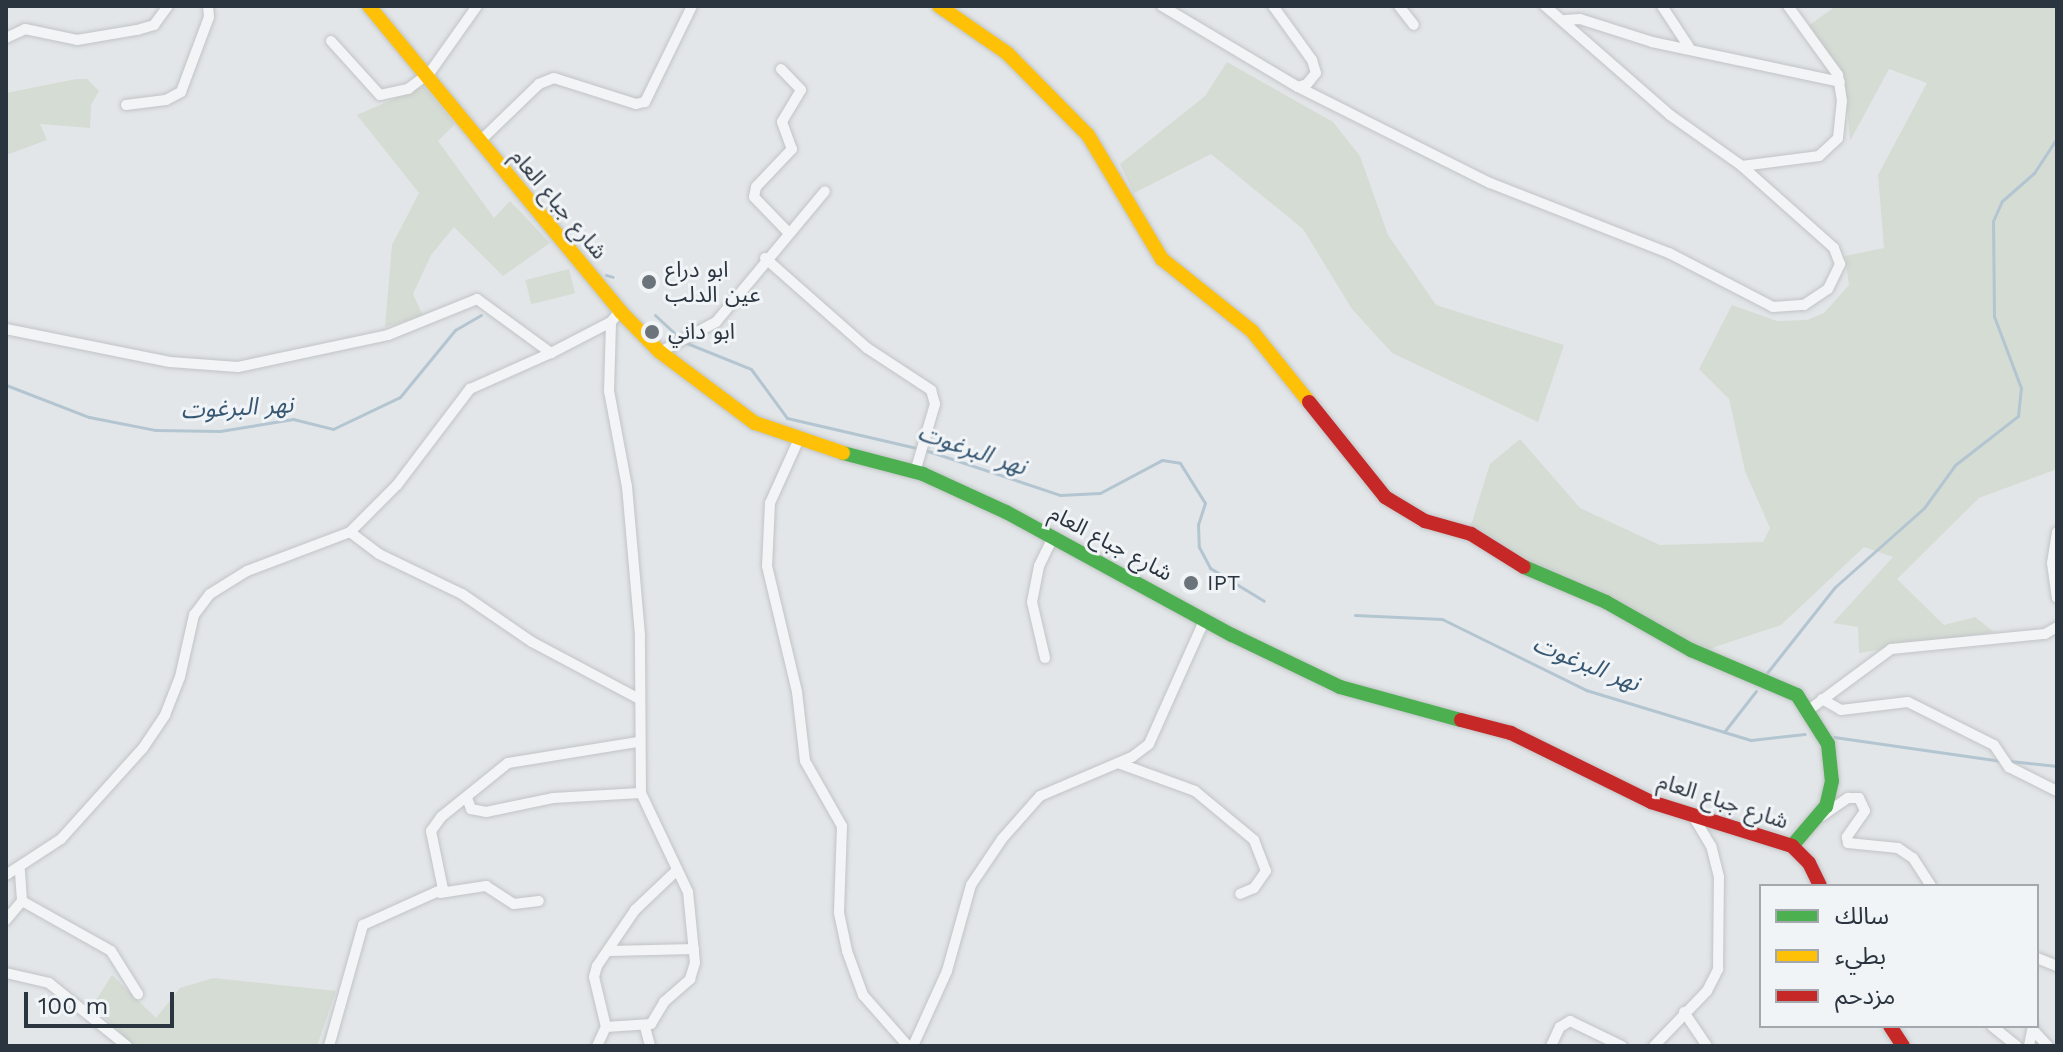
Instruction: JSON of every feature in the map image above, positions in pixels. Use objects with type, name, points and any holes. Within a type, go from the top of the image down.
[{"type":"main road","name":"شارع جباع العام","points":[[369,6],[615,317],[666,349],[755,423],[798,441],[915,472],[1053,537],[1340,687],[1511,733],[1695,819],[1792,846],[1809,863],[1819,884]]},
{"type":"main road","points":[[939,6],[1007,53],[1088,135],[1162,259],[1197,292],[1252,331],[1385,497],[1411,515],[1471,534],[1508,560],[1613,605],[1691,650],[1775,682],[1816,704],[1832,768],[1830,794],[1817,820],[1792,846]]},
{"type":"main road","points":[[1891,1028],[1903,1046]]},
{"type":"street","points":[[6,38],[25,29],[77,40],[137,30],[154,25],[168,6]]},
{"type":"street","points":[[126,105],[166,100],[181,92],[209,17],[208,6]]},
{"type":"street","points":[[331,41],[380,95],[408,89],[426,77],[477,6]]},
{"type":"street","points":[[479,142],[533,89],[554,78],[636,104],[645,102],[692,6]]},
{"type":"street","points":[[1162,6],[1298,87],[1490,183],[1669,253],[1762,303],[1784,309],[1813,302],[1836,277],[1836,251],[1742,166],[1670,115],[1565,20],[1545,6]]},
{"type":"street","points":[[1273,6],[1315,67],[1313,80],[1298,87]]},
{"type":"street","points":[[1399,6],[1414,25]]},
{"type":"street","points":[[1662,6],[1689,47]]},
{"type":"street","points":[[1742,166],[1819,156],[1832,149],[1841,121],[1840,82],[1835,66],[1788,6]]},
{"type":"street","points":[[1565,20],[1580,19],[1840,82]]},
{"type":"street","points":[[781,69],[801,90],[782,122],[792,149],[756,187],[754,197],[787,231]]},
{"type":"street","points":[[666,349],[694,337],[716,322],[787,231],[825,191]]},
{"type":"street","points":[[765,258],[867,348],[931,390],[935,404],[915,472]]},
{"type":"street","points":[[6,329],[170,362],[238,367],[375,338],[477,299],[551,353]]},
{"type":"street","points":[[6,875],[20,870],[61,839],[143,748],[165,715],[180,677],[194,615],[210,594],[247,571],[350,532],[397,485],[470,389],[551,353],[615,317]]},
{"type":"street","points":[[606,1027],[645,1027],[690,979],[694,949],[692,909],[641,793],[635,549],[609,391],[615,317]]},
{"type":"street","points":[[798,441],[770,503],[767,566],[797,692],[805,761],[842,826],[839,913],[847,951],[863,995],[910,1046],[947,971],[971,885],[1002,839],[1040,796],[1140,752],[1155,735],[1205,619]]},
{"type":"street","points":[[350,532],[379,554],[462,594],[532,642],[639,699]]},
{"type":"street","points":[[2057,532],[2052,563],[2057,598]]},
{"type":"street","points":[[1045,658],[1032,602],[1039,566],[1053,537]]},
{"type":"street","points":[[1816,704],[1891,649],[2045,634],[2057,627]]},
{"type":"street","points":[[1816,704],[1841,710],[1908,702],[1997,748],[2006,764],[2057,791]]},
{"type":"street","points":[[440,893],[445,881],[431,831],[508,763],[638,742]]},
{"type":"street","points":[[1118,763],[1195,791],[1254,840],[1266,871],[1254,888],[1240,894]]},
{"type":"street","points":[[467,798],[471,809],[486,812],[553,798],[641,793]]},
{"type":"street","points":[[1817,820],[1846,799],[1859,798],[1865,811],[1847,837],[1848,843],[1898,848],[1913,858],[1930,884]]},
{"type":"street","points":[[1654,1046],[1707,991],[1718,969],[1719,877],[1711,846],[1695,819]]},
{"type":"street","points":[[6,920],[22,901],[20,870]]},
{"type":"street","points":[[597,1046],[606,1027],[594,977],[635,910],[675,872]]},
{"type":"street","points":[[329,1046],[363,925],[394,907],[440,893],[486,886],[514,904],[539,901]]},
{"type":"street","points":[[22,901],[111,951],[138,994]]},
{"type":"street","points":[[609,951],[694,949]]},
{"type":"street","points":[[6,973],[49,983],[127,1046]]},
{"type":"street","points":[[1684,1012],[1707,1046]]},
{"type":"street","points":[[1551,1046],[1560,1027],[1570,1021],[1622,1046]]},
{"type":"street","points":[[645,1027],[650,1046]]},
{"type":"street","points":[[1994,1028],[2017,1046]]},
{"type":"street","points":[[2029,1046],[2034,1028]]},
{"type":"street","points":[[2034,1028],[2048,1046]]},
{"type":"shaded area","points":[[1836,6],[2057,6],[2057,469],[1979,498],[1897,579],[1944,625],[1975,617],[1994,632],[1859,653],[1858,627],[1833,623],[1893,557],[1864,547],[1781,625],[1703,651],[1504,554],[1470,528],[1490,464],[1520,439],[1580,508],[1660,545],[1763,542],[1770,528],[1745,471],[1729,399],[1699,369],[1732,305],[1777,321],[1807,320],[1824,313],[1849,285],[1845,256],[1884,248],[1878,175],[1927,83],[1889,69],[1850,141],[1844,74],[1808,26]]},
{"type":"shaded area","points":[[1227,62],[1333,122],[1360,156],[1388,235],[1436,305],[1564,345],[1538,422],[1392,353],[1352,309],[1303,229],[1211,154],[1134,193],[1120,164],[1205,96]]},
{"type":"shaded area","points":[[87,79],[99,91],[91,105],[90,128],[40,124],[47,140],[6,155],[6,93]]},
{"type":"shaded area","points":[[424,86],[455,124],[438,141],[494,218],[510,201],[550,243],[503,276],[454,227],[431,255],[413,294],[423,316],[385,327],[392,245],[419,193],[357,115]]},
{"type":"shaded area","points":[[569,269],[575,293],[531,304],[525,280]]},
{"type":"shaded area","points":[[112,975],[156,1018],[180,988],[213,978],[336,991],[317,1046],[133,1046],[93,1005]]},
{"type":"waterway","points":[[1766,674],[1835,587],[1924,508],[1955,465],[2018,416],[2021,388],[1994,316],[1993,221],[2002,201],[2034,173],[2057,138]]},
{"type":"waterway","name":"نهر البرغوت","points":[[606,275],[613,277]]},
{"type":"waterway","name":"نهر البرغوت","points":[[6,385],[89,417],[155,430],[220,431],[293,419],[333,429],[400,397],[455,330],[481,315]]},
{"type":"waterway","name":"نهر البرغوت","points":[[655,315],[679,337]]},
{"type":"waterway","name":"نهر البرغوت","points":[[684,342],[751,369],[787,418],[917,448]]},
{"type":"waterway","name":"نهر البرغوت","points":[[925,450],[1060,495],[1100,493],[1162,460],[1180,463],[1205,503],[1198,524],[1199,547],[1210,568],[1264,601]]},
{"type":"waterway","name":"نهر البرغوت","points":[[1355,615],[1442,619],[1586,690],[1751,740],[1805,734]]},
{"type":"waterway","points":[[1724,732],[1756,691]]},
{"type":"waterway","name":"نهر البرغوت","points":[[1834,737],[2001,761]]},
{"type":"waterway","name":"نهر البرغوت","points":[[2009,761],[2057,766]]},
{"type":"traffic: fast","points":[[843,453],[923,474],[1006,512],[1232,635],[1340,687],[1461,720]]},
{"type":"traffic: fast","points":[[1524,567],[1606,602],[1691,650],[1797,695],[1828,744],[1832,781],[1826,806],[1792,846]]},
{"type":"traffic: slow","points":[[369,6],[620,311],[660,352],[755,423],[843,453]]},
{"type":"traffic: slow","points":[[939,6],[1007,53],[1088,135],[1162,259],[1252,331],[1309,402]]},
{"type":"traffic: jam","points":[[1309,402],[1385,497],[1425,521],[1471,534],[1524,567]]},
{"type":"traffic: jam","points":[[1461,720],[1511,733],[1651,802],[1792,846],[1809,863],[1819,884]]},
{"type":"traffic: jam","points":[[1891,1028],[1903,1046]]},
{"type":"place","name":"ابو دراع عين الدلب","points":[[649,282]]},
{"type":"place","name":"ابو داني","points":[[652,332]]},
{"type":"place","name":"IPT","points":[[1191,583]]}]
